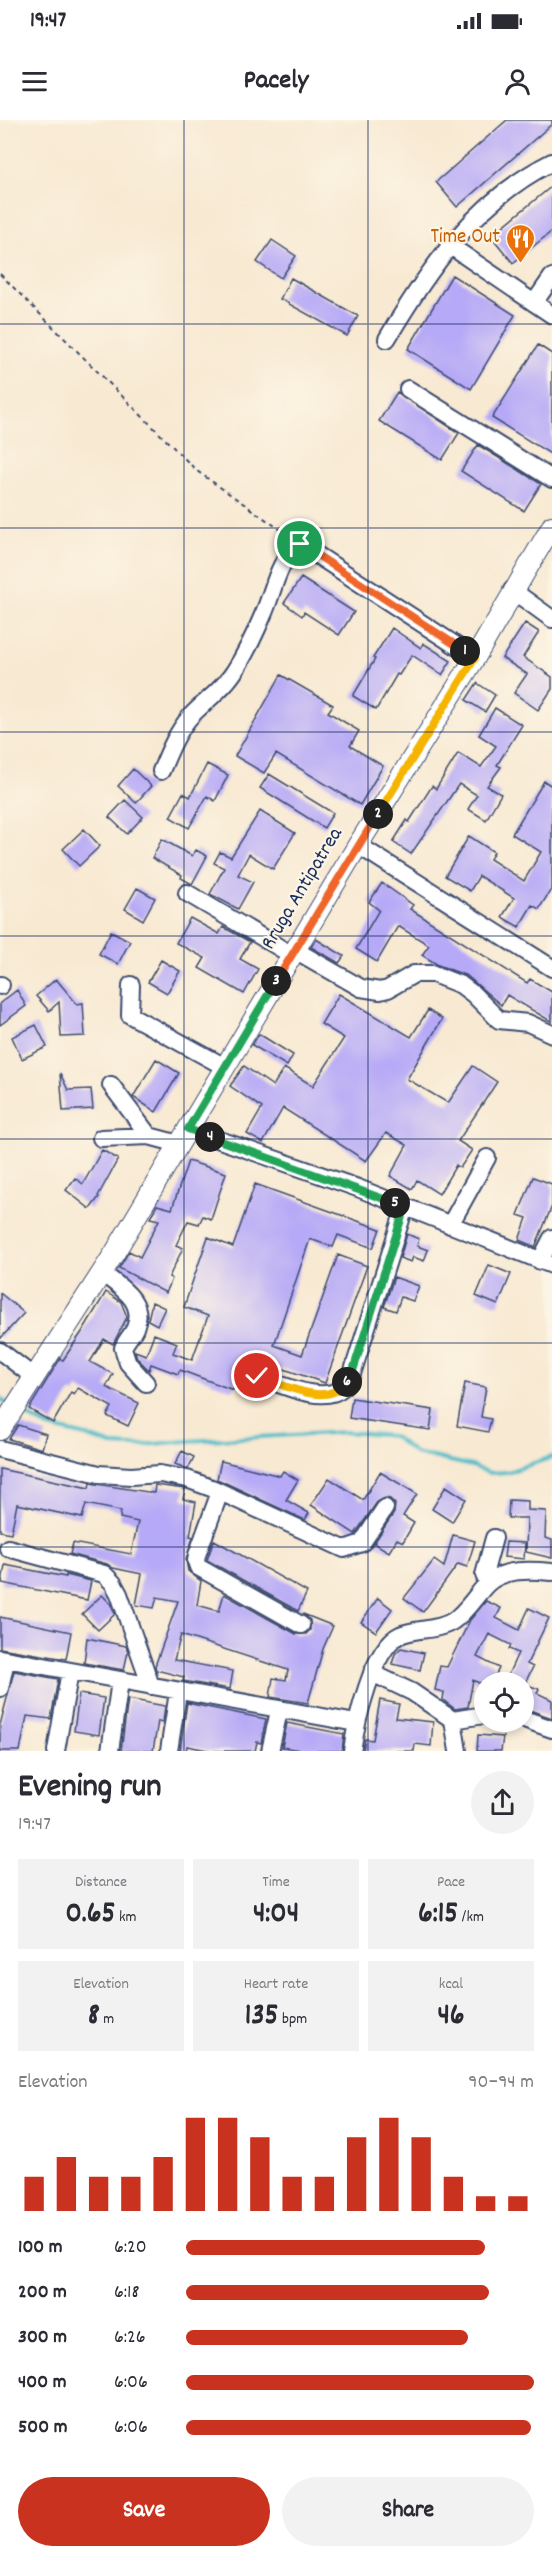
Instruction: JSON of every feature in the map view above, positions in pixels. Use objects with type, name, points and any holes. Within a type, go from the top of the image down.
[{"type":"main road","name":"Rruga Antipatrea","points":[[7,1416],[102,1273],[358,845],[475,658],[512,590],[552,526]]},
{"type":"street","points":[[387,339],[418,288],[456,236],[512,187],[552,162]]},
{"type":"street","points":[[449,245],[552,315]]},
{"type":"street","points":[[534,303],[552,277]]},
{"type":"street","points":[[408,389],[552,479]]},
{"type":"street","points":[[161,771],[173,742],[190,717],[214,697],[234,672],[263,616],[283,562],[290,551],[300,544],[475,658]]},
{"type":"street","points":[[512,590],[552,619]]},
{"type":"street","points":[[358,845],[552,968]]},
{"type":"street","points":[[187,893],[293,953],[361,988],[388,989],[414,974],[433,974],[473,994],[499,1020],[528,1023],[552,1034]]},
{"type":"street","points":[[131,985],[130,1015],[225,1067]]},
{"type":"street","points":[[111,1085],[149,1136]]},
{"type":"street","points":[[101,1138],[183,1136],[358,1188],[546,1263],[552,1238]]},
{"type":"street","points":[[450,1225],[487,1158]]},
{"type":"street","points":[[257,1376],[314,1394],[328,1395],[341,1389],[351,1377],[405,1207]]},
{"type":"street","points":[[102,1273],[132,1296],[136,1302],[136,1327],[123,1348],[128,1362],[146,1383]]},
{"type":"street","points":[[0,1351],[34,1377]]},
{"type":"street","points":[[0,1449],[99,1474],[131,1476],[160,1474],[187,1479],[344,1549],[362,1544],[385,1508]]},
{"type":"street","points":[[220,1492],[197,1555],[198,1567],[301,1625]]},
{"type":"street","points":[[488,1582],[484,1575],[494,1538]]},
{"type":"street","points":[[8,1548],[104,1574],[119,1594],[151,1686]]},
{"type":"street","points":[[352,1751],[356,1723],[372,1673],[396,1637],[411,1631],[451,1623],[466,1610],[488,1582],[510,1572],[552,1572]]},
{"type":"street","points":[[0,1688],[3,1659],[279,1711],[356,1723]]},
{"type":"street","points":[[56,1751],[70,1671]]},
{"type":"street","points":[[372,1673],[412,1692],[453,1720],[474,1717]]},
{"type":"street","points":[[110,1751],[120,1681]]},
{"type":"street","points":[[169,1751],[178,1692]]},
{"type":"street","points":[[270,1751],[279,1711]]},
{"type":"street","points":[[453,1720],[458,1751]]},
{"type":"street","points":[[534,1723],[552,1729]]},
{"type":"path","points":[[0,274],[197,471],[300,544]]},
{"type":"building","points":[[507,120],[552,120],[552,124],[457,207],[436,182]]},
{"type":"building","points":[[552,186],[552,231],[513,263],[491,236]]},
{"type":"building","points":[[272,240],[296,256],[281,278],[257,262]]},
{"type":"building","points":[[452,275],[515,315],[471,389],[408,349]]},
{"type":"building","points":[[291,278],[358,316],[347,336],[280,299]]},
{"type":"building","points":[[538,345],[552,354],[552,455],[492,418]]},
{"type":"building","points":[[397,392],[459,433],[442,460],[379,421]]},
{"type":"building","points":[[478,445],[541,484],[524,511],[461,471]]},
{"type":"building","points":[[301,578],[354,612],[339,635],[304,612],[302,616],[284,603]]},
{"type":"building","points":[[525,623],[539,632],[523,657],[552,677],[552,689],[538,710],[514,693],[527,674],[502,658]]},
{"type":"building","points":[[392,628],[421,648],[423,643],[451,661],[442,675],[412,655],[399,675],[397,674],[376,710],[353,696]]},
{"type":"building","points":[[281,675],[333,705],[328,712],[359,731],[350,746],[383,766],[360,805],[276,754],[264,773],[235,756]]},
{"type":"building","points":[[477,683],[495,695],[485,712],[466,700]]},
{"type":"building","points":[[495,708],[522,725],[497,765],[501,767],[487,786],[501,794],[486,820],[468,809],[477,795],[459,784],[411,854],[393,842],[432,786],[436,789],[458,753],[481,767],[496,746],[479,735]]},
{"type":"building","points":[[207,764],[228,775],[215,801],[207,796],[189,828],[170,817],[183,793],[190,797]]},
{"type":"building","points":[[133,769],[151,786],[136,803],[118,786]]},
{"type":"building","points":[[269,774],[333,813],[324,828],[260,788]]},
{"type":"building","points":[[544,781],[552,786],[552,888],[539,909],[532,905],[519,927],[502,917],[514,898],[479,876],[470,891],[445,876],[469,836],[494,852],[490,859],[524,881],[541,852],[512,834]]},
{"type":"building","points":[[125,800],[143,817],[127,834],[109,817]]},
{"type":"building","points":[[260,811],[295,833],[273,869],[249,854],[238,875],[253,882],[238,909],[210,894],[224,868],[214,863],[220,852],[231,857]]},
{"type":"building","points":[[84,829],[100,846],[79,866],[63,849]]},
{"type":"building","points":[[162,839],[192,856],[196,850],[207,856],[192,884],[181,878],[182,875],[152,858]]},
{"type":"building","points":[[382,883],[413,905],[410,909],[527,983],[530,979],[552,992],[552,1022],[507,995],[501,1005],[467,976],[438,965],[422,955],[429,945],[398,926],[377,962],[356,949],[379,910],[369,902]]},
{"type":"building","points":[[137,888],[155,898],[143,920],[125,909]]},
{"type":"building","points":[[190,918],[219,934],[223,927],[250,942],[240,959],[258,969],[244,994],[199,968],[205,958],[176,943]]},
{"type":"building","points":[[111,931],[130,941],[118,964],[99,954]]},
{"type":"building","points":[[316,939],[344,956],[339,963],[311,947]]},
{"type":"building","points":[[161,960],[180,971],[167,993],[148,982]]},
{"type":"building","points":[[56,979],[77,1004],[83,1003],[85,1036],[61,1037],[59,1002],[49,1011],[36,996]]},
{"type":"building","points":[[17,990],[26,1006],[0,1025],[0,1003]]},
{"type":"building","points":[[339,994],[411,1037],[428,1010],[442,1019],[407,1079],[448,1103],[473,1066],[497,1082],[458,1141],[472,1150],[460,1168],[456,1165],[439,1194],[417,1180],[412,1189],[390,1176],[407,1145],[386,1133],[366,1161],[283,1108],[263,1143],[247,1134],[262,1108],[230,1086],[244,1066],[273,1086],[284,1068],[313,1086],[344,1038],[321,1024]]},
{"type":"building","points":[[36,1025],[47,1047],[22,1059],[12,1037]]},
{"type":"building","points":[[259,1034],[293,1055],[287,1066],[252,1045]]},
{"type":"building","points":[[156,1059],[179,1073],[156,1112],[133,1097]]},
{"type":"building","points":[[60,1073],[68,1090],[91,1089],[93,1109],[63,1111]]},
{"type":"building","points":[[102,1150],[118,1159],[99,1197],[90,1209],[66,1190],[75,1178],[83,1184]]},
{"type":"building","points":[[188,1161],[226,1173],[211,1219],[203,1216],[199,1224],[188,1221],[176,1245],[183,1248],[169,1277],[172,1279],[166,1293],[119,1268],[129,1251],[140,1257],[159,1220],[150,1218],[157,1205],[172,1209]]},
{"type":"building","points":[[533,1177],[552,1184],[552,1206],[535,1247],[519,1240],[527,1218],[518,1215]]},
{"type":"building","points":[[255,1184],[380,1229],[373,1248],[338,1235],[333,1247],[310,1239],[274,1345],[302,1355],[338,1255],[367,1266],[325,1383],[281,1368],[279,1373],[260,1366],[249,1369],[242,1367],[233,1390],[180,1370],[178,1374],[151,1364],[149,1370],[137,1358],[135,1351],[146,1355],[154,1334],[177,1343],[173,1353],[192,1360],[208,1316],[184,1307],[208,1237],[233,1247]]},
{"type":"building","points":[[407,1234],[419,1239],[417,1246],[428,1250],[424,1261],[413,1257],[411,1262],[400,1258]]},
{"type":"building","points":[[489,1265],[511,1274],[498,1305],[476,1296]]},
{"type":"building","points":[[394,1277],[419,1286],[413,1301],[401,1297],[396,1311],[384,1307]]},
{"type":"building","points":[[106,1292],[121,1302],[127,1317],[113,1344],[104,1339],[90,1362],[113,1374],[106,1387],[139,1403],[128,1426],[107,1416],[112,1407],[78,1388],[74,1394],[71,1392],[53,1423],[29,1409],[60,1359],[63,1360],[82,1332]]},
{"type":"building","points":[[0,1293],[24,1313],[0,1339]]},
{"type":"building","points":[[152,1302],[165,1308],[157,1325],[148,1320]]},
{"type":"building","points":[[465,1383],[486,1387],[481,1417],[491,1419],[488,1432],[457,1426]]},
{"type":"building","points":[[352,1398],[433,1410],[430,1430],[349,1418]]},
{"type":"building","points":[[18,1425],[46,1434],[42,1449],[9,1439]]},
{"type":"building","points":[[182,1451],[194,1457],[188,1469],[175,1464]]},
{"type":"building","points":[[221,1461],[280,1476],[283,1471],[298,1480],[286,1500],[309,1513],[305,1520],[217,1479]]},
{"type":"building","points":[[0,1469],[89,1488],[90,1483],[154,1493],[155,1485],[185,1489],[183,1499],[196,1502],[190,1536],[193,1537],[186,1560],[188,1571],[201,1581],[197,1605],[219,1611],[224,1594],[296,1634],[306,1634],[310,1630],[310,1620],[303,1614],[333,1626],[323,1649],[308,1703],[270,1697],[273,1678],[286,1680],[288,1670],[181,1635],[174,1660],[233,1671],[230,1689],[183,1681],[184,1677],[156,1670],[155,1666],[178,1601],[157,1597],[154,1608],[136,1605],[142,1574],[113,1568],[107,1564],[70,1554],[73,1543],[131,1554],[138,1522],[120,1518],[121,1511],[86,1504],[82,1518],[17,1504],[11,1533],[0,1531]]},
{"type":"building","points":[[380,1472],[417,1494],[403,1516],[414,1523],[403,1542],[397,1539],[389,1552],[374,1543],[394,1513],[395,1504],[390,1499],[385,1498],[377,1502],[355,1534],[311,1505],[329,1478],[363,1500]]},
{"type":"building","points":[[446,1486],[466,1499],[452,1522],[432,1509]]},
{"type":"building","points":[[509,1500],[528,1501],[528,1510],[546,1511],[545,1538],[552,1540],[552,1558],[526,1552],[527,1518],[508,1518]]},
{"type":"building","points":[[453,1535],[475,1541],[467,1567],[458,1564],[423,1612],[404,1598],[434,1560],[444,1567]]},
{"type":"building","points":[[214,1540],[307,1592],[298,1611],[207,1560]]},
{"type":"building","points":[[506,1542],[525,1543],[524,1559],[504,1557]]},
{"type":"building","points":[[5,1565],[91,1581],[87,1600],[2,1583]]},
{"type":"building","points":[[102,1595],[111,1604],[115,1614],[98,1630],[82,1614]]},
{"type":"building","points":[[378,1598],[392,1609],[376,1632],[361,1622]]},
{"type":"building","points":[[486,1601],[501,1608],[496,1618],[519,1630],[529,1608],[549,1618],[527,1664],[533,1667],[530,1672],[509,1672],[518,1653],[509,1649],[511,1645],[489,1634],[477,1657],[499,1668],[497,1672],[474,1672],[468,1707],[455,1709],[443,1700],[444,1692],[435,1690],[440,1666],[447,1667],[470,1620]]},
{"type":"building","points":[[0,1617],[71,1632],[66,1659],[0,1648]]},
{"type":"building","points":[[87,1638],[126,1646],[128,1652],[124,1670],[84,1663]]},
{"type":"building","points":[[401,1648],[424,1653],[420,1670],[392,1664],[395,1654]]},
{"type":"building","points":[[14,1671],[58,1679],[51,1719],[27,1716],[20,1751],[0,1751],[0,1725]]},
{"type":"building","points":[[534,1687],[539,1689],[537,1693],[552,1700],[552,1718],[534,1712]]},
{"type":"building","points":[[79,1694],[104,1698],[99,1735],[74,1731]]},
{"type":"building","points":[[128,1699],[165,1706],[163,1722],[158,1721],[153,1751],[121,1751]]},
{"type":"building","points":[[380,1700],[399,1704],[396,1718],[433,1722],[431,1746],[415,1744],[414,1751],[363,1751],[365,1739],[373,1740]]},
{"type":"building","points":[[187,1703],[266,1719],[261,1743],[257,1742],[255,1751],[212,1751],[187,1746],[186,1751],[180,1751]]},
{"type":"building","points":[[287,1723],[344,1734],[342,1751],[306,1751],[282,1747]]},
{"type":"building","points":[[478,1735],[503,1737],[501,1751],[477,1751]]},
{"type":"waterway","points":[[0,1398],[8,1405]]},
{"type":"waterway","points":[[20,1412],[49,1427],[112,1445],[132,1446],[346,1432],[393,1436],[415,1453],[472,1466],[489,1473],[508,1472],[552,1457]]},
{"type":"place","name":"Time Out","points":[[521,264]]},
{"type":"route","points":[[257,1376],[314,1394],[328,1395],[341,1389],[351,1377],[405,1207],[358,1188],[188,1129],[358,845],[475,658],[300,544]]}]
